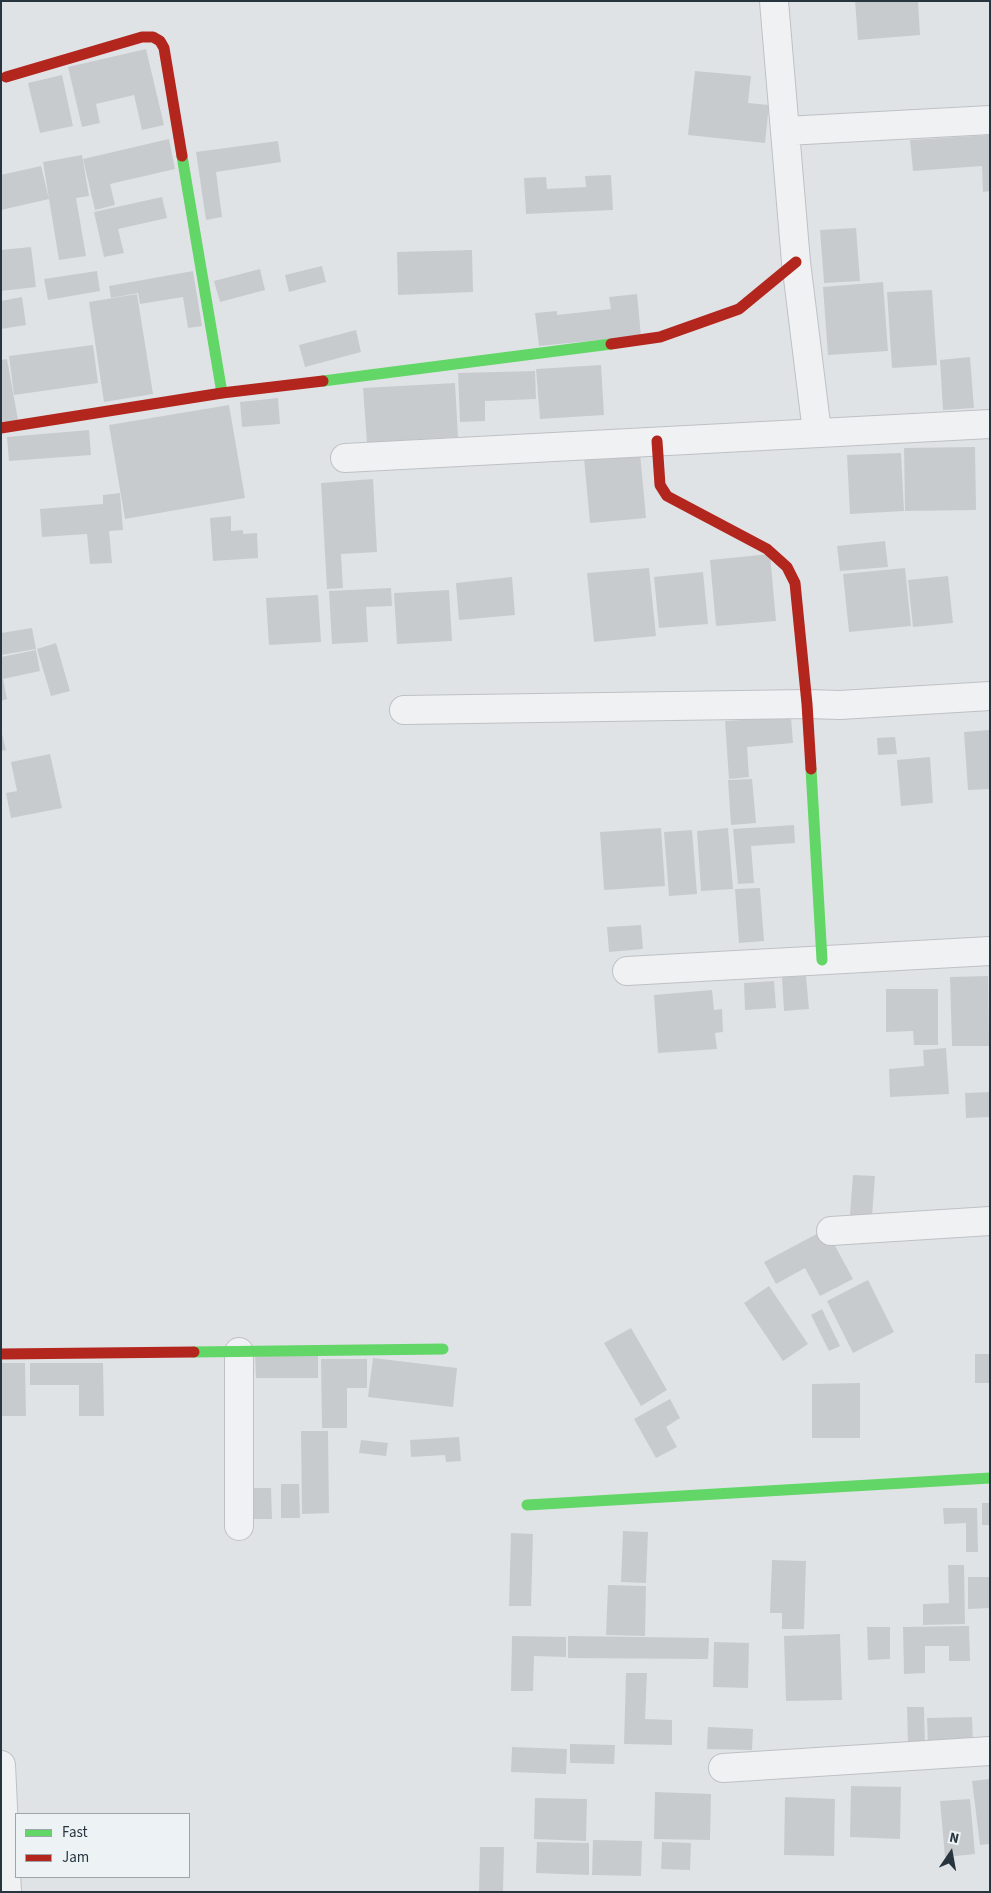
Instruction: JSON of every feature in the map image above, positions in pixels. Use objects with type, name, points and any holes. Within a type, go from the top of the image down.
[{"type":"street","points":[[774,1],[796,262],[817,432]]},
{"type":"street","points":[[6,77],[142,37],[153,37],[160,41],[164,48],[222,393]]},
{"type":"street","points":[[786,131],[990,120]]},
{"type":"street","points":[[1,428],[222,393],[660,337],[739,309],[796,262]]},
{"type":"street","points":[[345,458],[990,424]]},
{"type":"street","points":[[657,441],[660,486],[667,496],[767,549],[787,567],[796,583],[807,704],[822,960]]},
{"type":"street","points":[[404,710],[840,705],[990,696]]},
{"type":"street","points":[[626,971],[990,951]]},
{"type":"street","points":[[831,1231],[990,1222]]},
{"type":"street","points":[[1,1354],[443,1349]]},
{"type":"street","points":[[239,1352],[239,1526]]},
{"type":"street","points":[[527,1505],[990,1478]]},
{"type":"street","points":[[723,1768],[990,1751]]},
{"type":"street","points":[[1,1765],[7,1892]]},
{"type":"building","points":[[855,1],[918,1],[920,35],[858,40]]},
{"type":"building","points":[[146,49],[164,125],[142,130],[134,95],[96,104],[100,123],[82,127],[68,67]]},
{"type":"building","points":[[695,71],[751,76],[748,103],[769,105],[765,143],[688,135]]},
{"type":"building","points":[[62,75],[73,126],[40,133],[28,83]]},
{"type":"building","points":[[990,135],[990,191],[983,192],[982,166],[913,171],[910,140]]},
{"type":"building","points":[[169,139],[175,169],[110,184],[115,205],[95,210],[83,159]]},
{"type":"building","points":[[278,141],[281,162],[216,172],[222,217],[206,220],[196,152]]},
{"type":"building","points":[[82,155],[89,196],[76,198],[86,256],[59,260],[43,162]]},
{"type":"building","points":[[41,166],[49,199],[1,210],[1,175]]},
{"type":"building","points":[[611,175],[613,210],[526,214],[524,178],[546,177],[547,189],[586,187],[585,176]]},
{"type":"building","points":[[162,197],[167,218],[118,229],[124,253],[104,257],[94,212]]},
{"type":"building","points":[[856,228],[860,281],[824,283],[820,230]]},
{"type":"building","points":[[31,247],[36,287],[1,291],[1,250]]},
{"type":"building","points":[[472,250],[473,292],[398,295],[397,252]]},
{"type":"building","points":[[322,266],[326,282],[289,292],[285,275]]},
{"type":"building","points":[[260,269],[265,290],[220,302],[214,281]]},
{"type":"building","points":[[97,271],[100,291],[48,300],[44,279]]},
{"type":"building","points":[[193,271],[202,326],[188,328],[183,297],[140,304],[138,293],[111,298],[109,286]]},
{"type":"building","points":[[883,282],[888,351],[828,355],[823,287]]},
{"type":"building","points":[[932,290],[937,365],[892,368],[887,292]]},
{"type":"building","points":[[137,294],[153,394],[104,402],[89,302]]},
{"type":"building","points":[[637,294],[641,336],[539,346],[535,313],[557,311],[557,315],[611,309],[609,297]]},
{"type":"building","points":[[22,297],[26,325],[1,329],[1,301]]},
{"type":"building","points":[[356,330],[361,352],[305,367],[299,345]]},
{"type":"building","points":[[93,345],[98,383],[14,395],[9,356]]},
{"type":"building","points":[[970,357],[974,408],[943,410],[940,360]]},
{"type":"building","points":[[7,359],[18,420],[1,423],[1,360]]},
{"type":"building","points":[[601,365],[604,415],[540,419],[536,369]]},
{"type":"building","points":[[535,371],[536,399],[485,401],[485,421],[460,422],[458,373]]},
{"type":"building","points":[[455,383],[458,437],[367,443],[363,388]]},
{"type":"building","points":[[278,398],[280,424],[242,427],[240,402]]},
{"type":"building","points":[[229,405],[245,498],[125,519],[109,425]]},
{"type":"building","points":[[89,430],[91,455],[9,461],[7,437]]},
{"type":"building","points":[[975,447],[976,510],[905,511],[904,448]]},
{"type":"building","points":[[640,453],[646,518],[590,523],[584,458]]},
{"type":"building","points":[[901,453],[904,511],[850,514],[847,455]]},
{"type":"building","points":[[373,479],[377,552],[341,554],[343,588],[327,589],[321,483]]},
{"type":"building","points":[[120,493],[123,530],[109,531],[112,563],[90,564],[87,534],[42,537],[40,509],[103,504],[103,495]]},
{"type":"building","points":[[231,516],[231,531],[243,530],[243,534],[257,533],[258,558],[213,561],[210,518]]},
{"type":"building","points":[[885,541],[888,567],[840,571],[837,546]]},
{"type":"building","points":[[770,554],[776,621],[716,626],[710,560]]},
{"type":"building","points":[[649,568],[656,636],[594,642],[587,573]]},
{"type":"building","points":[[905,568],[911,626],[849,632],[843,574]]},
{"type":"building","points":[[703,572],[708,624],[659,628],[654,577]]},
{"type":"building","points":[[948,576],[953,623],[913,627],[908,580]]},
{"type":"building","points":[[512,577],[515,615],[459,620],[456,583]]},
{"type":"building","points":[[391,588],[392,606],[366,607],[368,642],[332,644],[329,591]]},
{"type":"building","points":[[449,590],[452,641],[397,644],[394,593]]},
{"type":"building","points":[[318,595],[321,642],[269,645],[266,598]]},
{"type":"building","points":[[32,628],[36,649],[1,655],[1,633]]},
{"type":"building","points":[[56,643],[70,691],[51,696],[37,649]]},
{"type":"building","points":[[36,650],[40,671],[3,679],[7,699],[1,701],[1,657]]},
{"type":"building","points":[[791,717],[793,743],[747,747],[749,777],[729,779],[725,721]]},
{"type":"building","points":[[1,730],[6,750],[1,751]]},
{"type":"building","points":[[990,730],[990,789],[968,790],[964,732]]},
{"type":"building","points":[[895,737],[897,754],[878,755],[877,738]]},
{"type":"building","points":[[50,754],[62,808],[11,818],[6,793],[17,791],[11,762]]},
{"type":"building","points":[[930,757],[933,803],[901,806],[897,760]]},
{"type":"building","points":[[752,779],[756,823],[731,825],[728,780]]},
{"type":"building","points":[[794,825],[795,843],[751,846],[754,883],[738,884],[733,829]]},
{"type":"building","points":[[661,828],[665,886],[604,890],[600,832]]},
{"type":"building","points":[[728,828],[733,889],[701,891],[697,831]]},
{"type":"building","points":[[692,830],[697,894],[669,896],[664,832]]},
{"type":"building","points":[[760,888],[764,941],[739,943],[735,889]]},
{"type":"building","points":[[641,925],[643,949],[609,952],[607,927]]},
{"type":"building","points":[[806,976],[809,1009],[784,1011],[782,977]]},
{"type":"building","points":[[988,976],[989,1046],[952,1046],[950,977]]},
{"type":"building","points":[[774,981],[776,1008],[745,1010],[744,983]]},
{"type":"building","points":[[886,989],[938,989],[938,1045],[914,1045],[913,1031],[886,1032]]},
{"type":"building","points":[[712,990],[714,1010],[722,1009],[723,1032],[715,1033],[717,1049],[658,1053],[654,995]]},
{"type":"building","points":[[946,1048],[949,1094],[890,1097],[889,1069],[924,1066],[923,1050]]},
{"type":"building","points":[[990,1092],[990,1117],[966,1118],[965,1093]]},
{"type":"building","points":[[853,1175],[875,1176],[872,1216],[850,1215]]},
{"type":"building","points":[[826,1229],[853,1279],[820,1296],[805,1268],[776,1284],[764,1262]]},
{"type":"building","points":[[868,1280],[894,1332],[853,1353],[827,1301]]},
{"type":"building","points":[[769,1286],[808,1344],[783,1361],[744,1303]]},
{"type":"building","points":[[822,1309],[840,1346],[829,1351],[811,1315]]},
{"type":"building","points":[[631,1328],[667,1390],[641,1406],[604,1343]]},
{"type":"building","points":[[975,1354],[990,1354],[990,1383],[975,1383]]},
{"type":"building","points":[[318,1355],[318,1378],[256,1378],[255,1356]]},
{"type":"building","points":[[373,1358],[457,1368],[453,1407],[368,1397]]},
{"type":"building","points":[[321,1359],[367,1359],[367,1388],[347,1388],[347,1428],[322,1428]]},
{"type":"building","points":[[2,1363],[25,1363],[26,1416],[2,1416]]},
{"type":"building","points":[[30,1363],[103,1363],[104,1416],[79,1416],[79,1385],[30,1385]]},
{"type":"building","points":[[860,1383],[860,1438],[812,1438],[812,1384]]},
{"type":"building","points":[[670,1399],[680,1418],[666,1427],[677,1447],[656,1458],[634,1419]]},
{"type":"building","points":[[301,1431],[328,1431],[329,1513],[302,1514]]},
{"type":"building","points":[[459,1437],[461,1461],[446,1462],[445,1455],[411,1457],[410,1440]]},
{"type":"building","points":[[361,1440],[388,1443],[386,1456],[359,1453]]},
{"type":"building","points":[[281,1484],[299,1484],[300,1518],[281,1518]]},
{"type":"building","points":[[253,1488],[271,1488],[272,1519],[253,1519]]},
{"type":"building","points":[[982,1503],[990,1503],[990,1525],[982,1525]]},
{"type":"building","points":[[943,1508],[977,1508],[978,1552],[966,1552],[966,1523],[944,1524]]},
{"type":"building","points":[[623,1531],[648,1532],[646,1583],[621,1582]]},
{"type":"building","points":[[511,1533],[533,1534],[531,1606],[509,1606]]},
{"type":"building","points":[[772,1560],[806,1561],[804,1629],[782,1629],[782,1613],[770,1613]]},
{"type":"building","points":[[948,1565],[964,1565],[965,1624],[923,1625],[923,1604],[949,1603]]},
{"type":"building","points":[[968,1577],[990,1577],[990,1608],[968,1609]]},
{"type":"building","points":[[608,1585],[646,1586],[645,1636],[606,1635]]},
{"type":"building","points":[[969,1626],[970,1661],[949,1661],[949,1646],[925,1646],[925,1673],[904,1674],[903,1627]]},
{"type":"building","points":[[867,1627],[890,1627],[890,1659],[868,1660]]},
{"type":"building","points":[[840,1634],[842,1700],[786,1701],[784,1636]]},
{"type":"building","points":[[512,1636],[566,1637],[566,1657],[534,1656],[533,1691],[511,1691]]},
{"type":"building","points":[[568,1636],[709,1638],[708,1659],[568,1658]]},
{"type":"building","points":[[714,1642],[749,1643],[748,1688],[713,1687]]},
{"type":"building","points":[[626,1673],[647,1673],[645,1719],[672,1720],[672,1745],[624,1744]]},
{"type":"building","points":[[907,1707],[924,1707],[925,1745],[908,1745]]},
{"type":"building","points":[[972,1717],[973,1745],[928,1746],[927,1718]]},
{"type":"building","points":[[708,1727],[753,1729],[752,1750],[707,1749]]},
{"type":"building","points":[[570,1744],[615,1745],[614,1764],[570,1763]]},
{"type":"building","points":[[512,1747],[567,1749],[566,1774],[511,1772]]},
{"type":"building","points":[[990,1779],[990,1844],[980,1845],[972,1781]]},
{"type":"building","points":[[851,1786],[901,1787],[900,1839],[850,1837]]},
{"type":"building","points":[[655,1792],[711,1794],[710,1840],[654,1839]]},
{"type":"building","points":[[785,1797],[835,1799],[834,1856],[784,1855]]},
{"type":"building","points":[[535,1798],[587,1799],[586,1841],[534,1839]]},
{"type":"building","points":[[970,1799],[975,1854],[945,1857],[940,1801]]},
{"type":"building","points":[[593,1840],[642,1841],[641,1876],[592,1875]]},
{"type":"building","points":[[537,1842],[589,1843],[589,1875],[536,1873]]},
{"type":"building","points":[[662,1842],[691,1843],[690,1870],[661,1869]]},
{"type":"building","points":[[480,1847],[504,1847],[503,1892],[479,1892]]},
{"type":"traffic: fast","points":[[182,156],[222,393]]},
{"type":"traffic: fast","points":[[323,381],[611,344]]},
{"type":"traffic: fast","points":[[811,769],[822,960]]},
{"type":"traffic: fast","points":[[194,1352],[443,1349]]},
{"type":"traffic: fast","points":[[527,1505],[990,1478]]},
{"type":"traffic: jam","points":[[6,77],[142,37],[153,37],[160,41],[164,48],[182,156]]},
{"type":"traffic: jam","points":[[611,344],[660,337],[739,309],[796,262]]},
{"type":"traffic: jam","points":[[1,428],[222,393],[323,381]]},
{"type":"traffic: jam","points":[[657,441],[660,485],[667,496],[767,549],[787,567],[795,583],[807,704],[811,769]]},
{"type":"traffic: jam","points":[[1,1354],[194,1352]]}]
